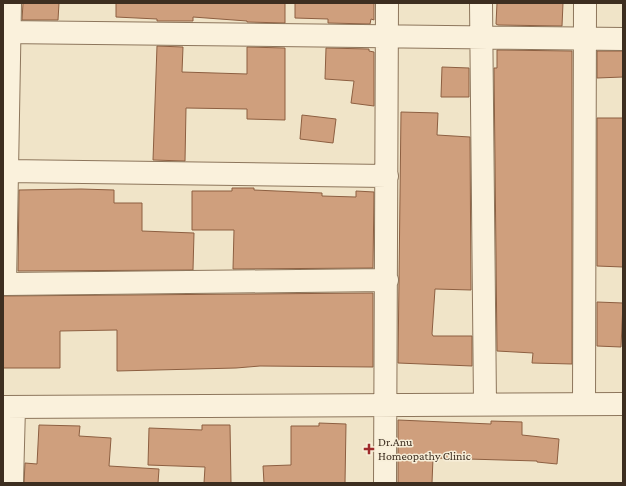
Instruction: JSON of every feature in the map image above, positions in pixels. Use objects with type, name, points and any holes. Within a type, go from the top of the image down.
[{"type":"street","points":[[10,3],[7,32],[7,171],[4,284],[387,280]]},
{"type":"street","points":[[385,483],[387,3]]},
{"type":"street","points":[[481,3],[480,37],[485,404]]},
{"type":"street","points":[[584,404],[585,3]]},
{"type":"street","points":[[7,32],[623,39]]},
{"type":"street","points":[[7,171],[387,176]]},
{"type":"street","points":[[12,483],[9,407],[623,404]]},
{"type":"building","points":[[23,3],[59,3],[58,20],[22,20]]},
{"type":"building","points":[[116,3],[285,3],[285,23],[247,22],[193,17],[193,21],[157,21],[157,19],[116,17]]},
{"type":"building","points":[[295,3],[374,3],[374,20],[371,19],[370,24],[328,23],[328,19],[295,18]]},
{"type":"building","points":[[497,3],[563,3],[562,26],[498,25],[496,24]]},
{"type":"building","points":[[157,46],[183,47],[182,72],[247,74],[247,47],[285,48],[285,120],[247,119],[247,109],[186,108],[185,161],[153,160]]},
{"type":"building","points":[[326,48],[369,49],[369,51],[374,52],[374,106],[351,103],[354,81],[325,79]]},
{"type":"building","points":[[497,50],[572,51],[572,364],[532,363],[533,353],[497,351],[494,68],[497,68]]},
{"type":"building","points":[[597,51],[623,51],[623,77],[597,78]]},
{"type":"building","points":[[442,67],[469,68],[469,97],[441,97]]},
{"type":"building","points":[[401,112],[438,113],[437,135],[470,137],[471,290],[435,289],[432,334],[433,336],[472,336],[472,366],[398,363]]},
{"type":"building","points":[[302,115],[336,119],[333,143],[300,139]]},
{"type":"building","points":[[597,118],[623,118],[623,267],[597,266]]},
{"type":"building","points":[[232,188],[254,188],[254,190],[322,193],[322,196],[356,197],[356,191],[374,192],[373,268],[233,269],[234,230],[192,230],[192,191],[232,191]]},
{"type":"building","points":[[19,190],[114,190],[114,203],[142,203],[142,231],[194,233],[193,270],[18,271]]},
{"type":"building","points":[[373,293],[373,367],[260,366],[117,371],[117,330],[60,331],[60,368],[3,368],[3,296]]},
{"type":"building","points":[[597,302],[623,303],[621,347],[597,346]]},
{"type":"building","points":[[398,420],[491,424],[491,421],[522,422],[522,435],[559,439],[557,464],[537,461],[433,458],[432,483],[398,483]]},
{"type":"building","points":[[319,423],[346,424],[345,483],[264,483],[263,466],[291,465],[291,426],[319,426]]},
{"type":"building","points":[[39,425],[80,426],[79,436],[111,438],[109,466],[159,469],[158,483],[24,483],[25,463],[37,464]]},
{"type":"building","points":[[202,425],[230,425],[231,483],[204,483],[205,467],[148,465],[149,428],[202,430]]},
{"type":"place","name":"Dr.Anu Homeopathy Clinic","points":[[369,449]]}]
